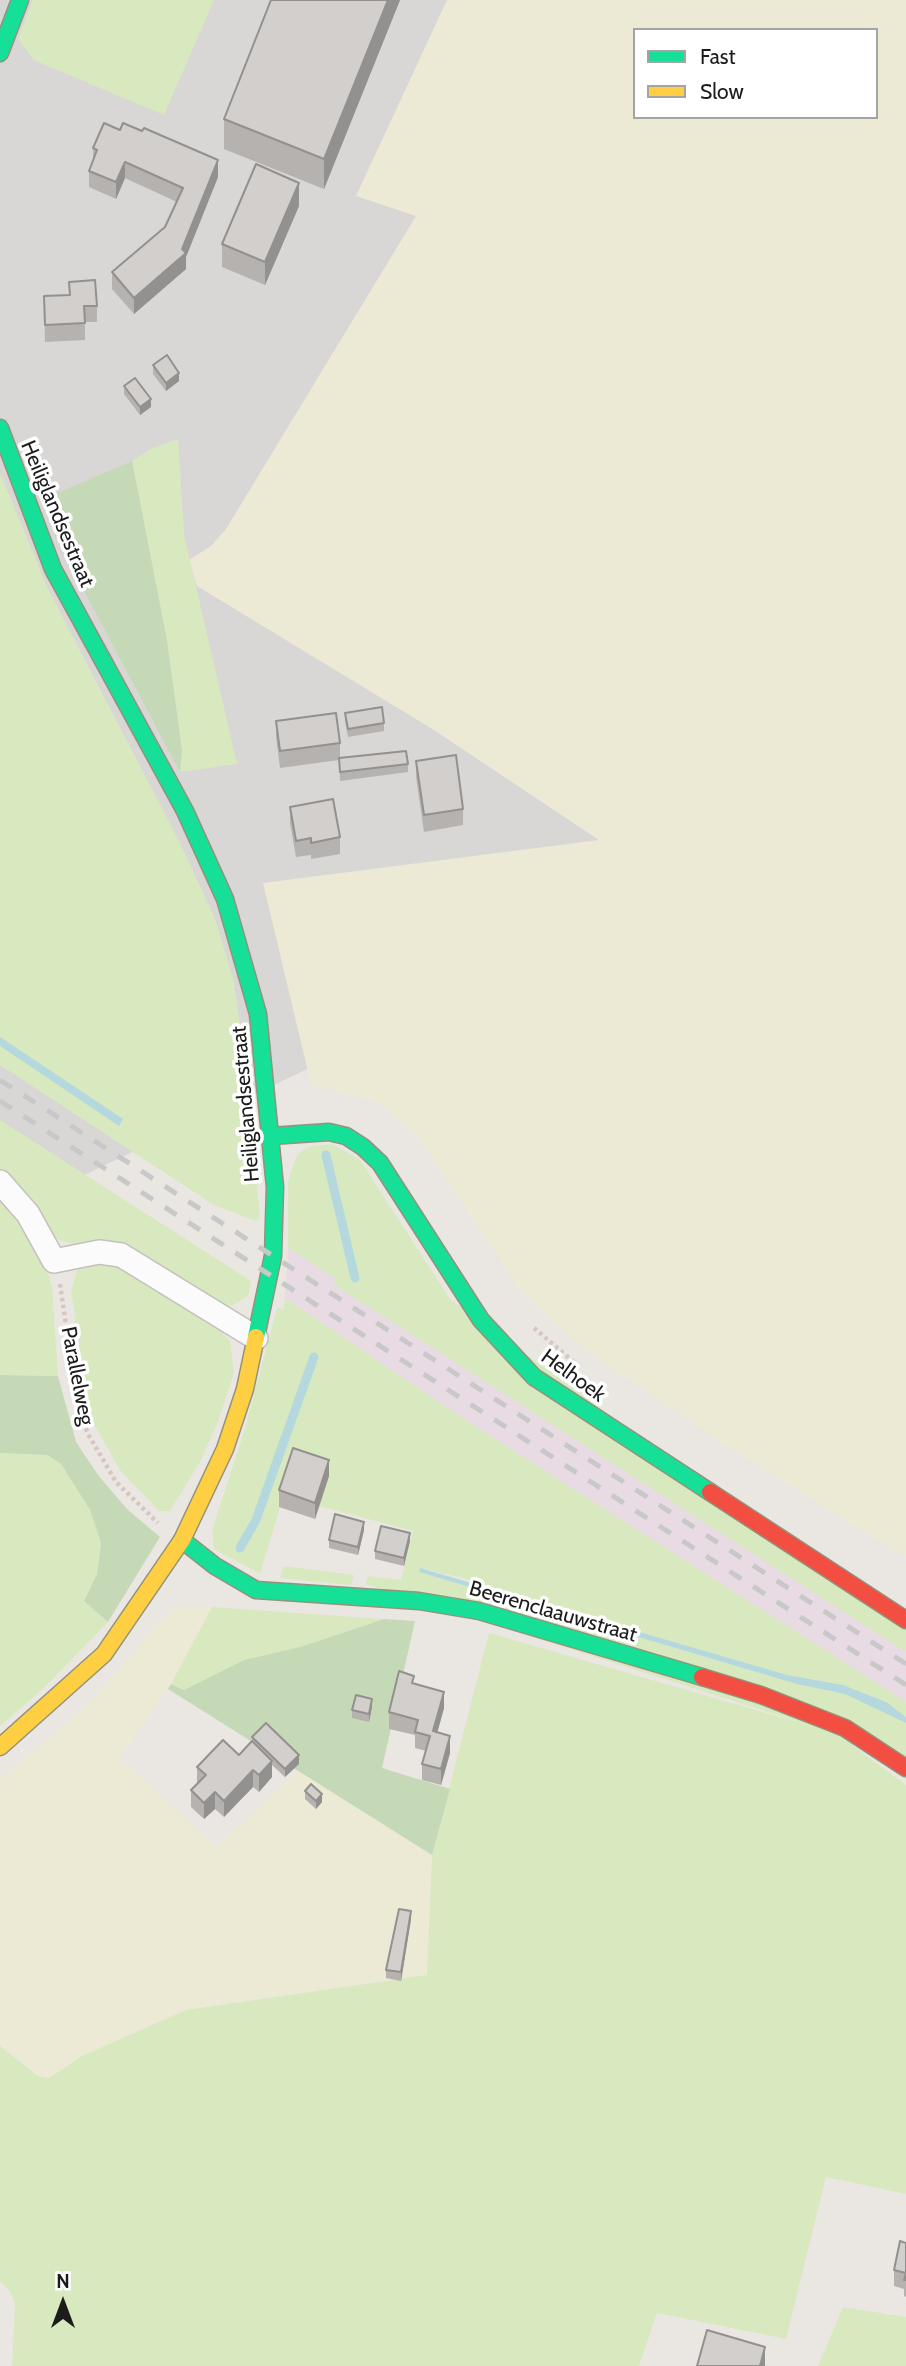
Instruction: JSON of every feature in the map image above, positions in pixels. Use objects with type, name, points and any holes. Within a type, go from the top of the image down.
[{"type":"street","points":[[0,53],[20,0]]},
{"type":"street","name":"Heiliglandsestraat","points":[[0,428],[53,569],[185,811],[225,899],[258,1014],[275,1187],[273,1256],[245,1389],[225,1448],[182,1540],[104,1654],[0,1747]]},
{"type":"street","name":"Helhoek","points":[[271,1136],[329,1132],[346,1136],[363,1147],[380,1163],[481,1320],[534,1377],[906,1620]]},
{"type":"street","points":[[0,1182],[28,1214],[54,1261],[99,1251],[121,1255],[256,1338]]},
{"type":"street","name":"Beerenclaauwstraat","points":[[182,1540],[215,1566],[256,1590],[282,1594],[419,1601],[479,1611],[761,1695],[845,1728],[906,1768]]},
{"type":"path","name":"Parallelweg","points":[[54,1261],[61,1285],[78,1407],[88,1434],[116,1482],[153,1520],[182,1540]]},
{"type":"path","name":"Helhoek","points":[[525,1319],[585,1371]]},
{"type":"shaded area","points":[[0,0],[583,0],[516,135],[742,359],[570,950],[421,1015],[0,1215]]},
{"type":"shaded area","points":[[447,0],[906,0],[906,1558],[738,1453],[580,1347],[520,1290],[417,1136],[378,1102],[311,1084],[263,883],[599,840],[434,730],[197,586],[189,560],[211,546],[226,529],[416,216],[356,196]]},
{"type":"shaded area","points":[[289,1236],[906,1634],[906,1733],[284,1310]]},
{"type":"shaded area","points":[[180,1606],[212,1607],[181,1670],[120,1758],[216,1847],[298,1771],[432,1855],[427,1975],[186,2010],[82,2056],[49,2079],[38,2076],[0,2046],[0,1780],[89,1704],[164,1617]]},
{"type":"green space","points":[[33,0],[214,0],[164,115],[34,60],[18,39]]},
{"type":"green space","points":[[178,439],[184,535],[237,764],[180,772],[182,751],[167,641],[132,461],[152,448]]},
{"type":"green space","points":[[132,461],[167,641],[182,751],[180,772],[55,536],[43,499]]},
{"type":"green space","points":[[0,473],[48,589],[180,843],[215,919],[233,978],[246,1062],[260,1217],[256,1221],[214,1205],[0,1065]]},
{"type":"green space","points":[[0,1120],[251,1281],[248,1296],[233,1305],[219,1306],[122,1244],[101,1241],[77,1245],[56,1239],[18,1188],[0,1171]]},
{"type":"green space","points":[[332,1144],[360,1160],[450,1299],[906,1630],[906,1652],[333,1284],[336,1279],[288,1248],[288,1182],[292,1168],[298,1154],[308,1147]]},
{"type":"green space","points":[[0,1195],[16,1212],[45,1262],[52,1287],[58,1376],[0,1375]]},
{"type":"green space","points":[[96,1262],[116,1264],[215,1325],[230,1341],[234,1373],[218,1422],[200,1462],[170,1511],[159,1511],[120,1470],[95,1426],[87,1403],[71,1290],[77,1270]]},
{"type":"green space","points":[[285,1298],[464,1419],[906,1702],[906,1756],[366,1584],[368,1576],[401,1580],[413,1531],[319,1506],[293,1464],[260,1574],[214,1549],[212,1530],[244,1432],[277,1308],[284,1309]],"holes":[[[420,1568],[466,1579],[795,1683],[419,1572]]]},
{"type":"green space","points":[[0,1375],[58,1376],[76,1442],[98,1475],[127,1509],[160,1537],[108,1622],[84,1601],[97,1574],[101,1543],[90,1510],[61,1464],[47,1455],[0,1453]]},
{"type":"green space","points":[[0,1453],[47,1455],[61,1464],[90,1510],[101,1543],[97,1574],[85,1600],[108,1622],[45,1687],[0,1726]]},
{"type":"green space","points":[[284,1566],[354,1575],[351,1585],[280,1578]]},
{"type":"green space","points":[[212,1607],[384,1619],[300,1647],[244,1660],[184,1690],[171,1684]]},
{"type":"green space","points":[[384,1619],[415,1621],[382,1768],[450,1789],[432,1855],[168,1689],[171,1684],[184,1690],[244,1660],[300,1647]]},
{"type":"green space","points":[[489,1633],[836,1733],[906,1785],[906,2194],[826,2177],[786,2339],[657,2313],[639,2366],[12,2366],[15,2304],[10,2291],[0,2282],[0,2046],[38,2076],[49,2078],[82,2056],[186,2010],[427,1975],[432,1855]]},
{"type":"green space","points":[[843,2307],[906,2317],[906,2366],[818,2366]]},
{"type":"water","points":[[0,1037],[123,1119],[119,1126],[0,1046]]},
{"type":"water","points":[[420,1568],[787,1675],[843,1685],[886,1702],[906,1717],[906,1723],[845,1694],[797,1684],[419,1572]]},
{"type":"building","points":[[271,0],[388,0],[324,159],[224,119]]},
{"type":"building","points":[[104,123],[120,130],[123,123],[142,131],[144,128],[218,160],[182,249],[186,253],[134,298],[112,272],[165,227],[183,188],[125,162],[116,182],[89,171],[97,150],[93,148]]},
{"type":"building","points":[[256,164],[299,183],[265,262],[222,244]]},
{"type":"building","points":[[95,280],[97,306],[84,306],[85,323],[45,325],[44,296],[70,295],[69,282]]},
{"type":"building","points":[[167,355],[179,373],[166,383],[153,365]]},
{"type":"building","points":[[135,378],[151,399],[140,407],[124,386]]},
{"type":"building","points":[[382,707],[384,723],[348,729],[345,713]]},
{"type":"building","points":[[336,713],[340,743],[280,751],[276,721]]},
{"type":"building","points":[[406,751],[408,764],[340,772],[339,758]]},
{"type":"building","points":[[456,755],[463,809],[424,815],[416,761]]},
{"type":"building","points":[[333,799],[340,837],[311,843],[311,838],[296,841],[290,807]]},
{"type":"building","points":[[293,1448],[329,1460],[315,1503],[279,1490]]},
{"type":"building","points":[[335,1514],[364,1522],[358,1547],[329,1540]]},
{"type":"building","points":[[381,1526],[410,1533],[404,1558],[375,1551]]},
{"type":"building","points":[[399,1671],[414,1676],[412,1683],[444,1692],[433,1731],[450,1736],[441,1769],[422,1764],[430,1736],[415,1732],[418,1720],[389,1712]]},
{"type":"building","points":[[356,1695],[372,1699],[369,1714],[352,1710]]},
{"type":"building","points":[[266,1723],[299,1755],[285,1769],[252,1737]]},
{"type":"building","points":[[223,1740],[239,1755],[252,1741],[272,1761],[259,1775],[253,1770],[224,1801],[215,1792],[204,1803],[191,1790],[206,1775],[197,1767]]},
{"type":"building","points":[[311,1784],[322,1794],[316,1801],[305,1791]]},
{"type":"building","points":[[399,1909],[411,1911],[401,1972],[386,1970]]},
{"type":"building","points":[[900,2241],[906,2243],[906,2273],[894,2270]]},
{"type":"building","points":[[707,2330],[765,2347],[760,2366],[697,2366]]},
{"type":"waterway","points":[[326,1155],[355,1278]]},
{"type":"waterway","points":[[240,1548],[256,1520],[314,1357]]},
{"type":"railway","points":[[0,1080],[906,1664]]},
{"type":"railway","points":[[0,1101],[906,1685]]},
{"type":"traffic: fast","points":[[0,53],[20,0]]},
{"type":"traffic: fast","points":[[0,428],[53,569],[185,811],[225,899],[258,1014],[275,1187],[273,1256],[256,1337]]},
{"type":"traffic: fast","points":[[271,1136],[329,1132],[346,1136],[363,1147],[380,1163],[481,1320],[534,1377],[710,1492]]},
{"type":"traffic: fast","points":[[182,1540],[215,1566],[256,1590],[419,1601],[479,1611],[702,1677]]},
{"type":"traffic: slow","points":[[0,1747],[104,1654],[182,1540],[225,1449],[245,1389],[256,1337]]},
{"type":"traffic: jam","points":[[710,1492],[906,1620]]},
{"type":"traffic: jam","points":[[702,1677],[761,1695],[845,1728],[906,1768]]}]
